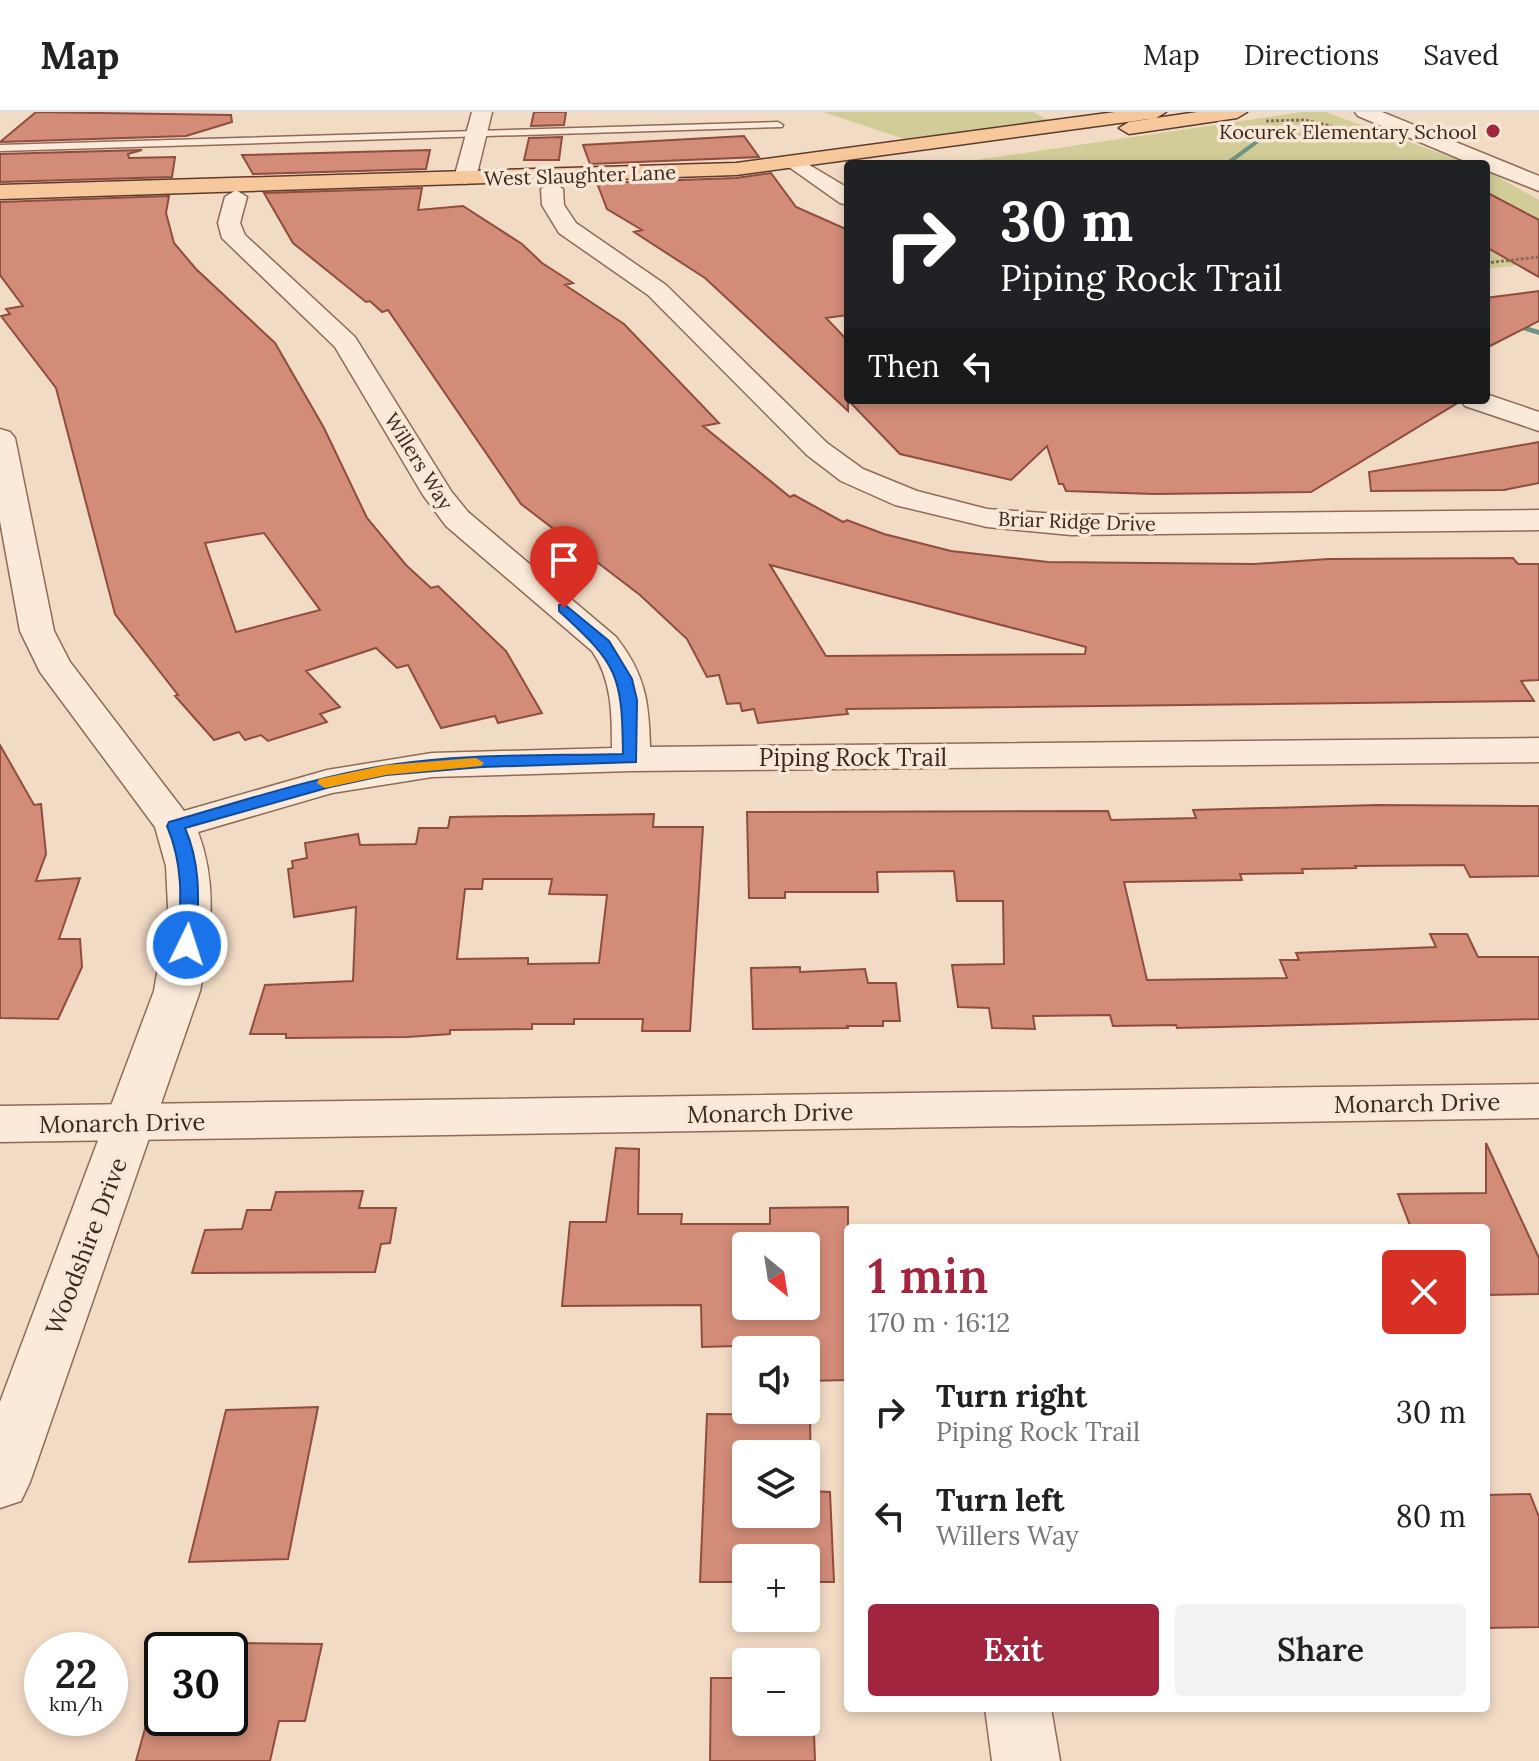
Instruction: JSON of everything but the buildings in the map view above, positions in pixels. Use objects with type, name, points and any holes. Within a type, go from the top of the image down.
[{"type":"main road","name":"West Slaughter Lane","points":[[854,160],[1156,112]]},
{"type":"main road","points":[[910,160],[1237,112]]},
{"type":"main road","name":"West Slaughter Lane","points":[[0,204],[738,181],[844,162]]},
{"type":"main road","name":"West Slaughter Lane","points":[[0,192],[844,169]]},
{"type":"street","points":[[465,178],[482,112]]},
{"type":"street","points":[[1365,112],[1481,160]]},
{"type":"street","points":[[1490,164],[1539,184]]},
{"type":"street","points":[[804,168],[844,195]]},
{"type":"street","name":"Briar Ridge Drive","points":[[552,189],[553,205],[567,228],[657,290],[817,449],[852,475],[906,498],[987,518],[1071,525],[1539,520]]},
{"type":"street","name":"Willers Way","points":[[236,197],[229,223],[234,238],[346,343],[445,505],[472,533],[587,627],[616,660],[630,700],[631,759]]},
{"type":"street","points":[[1487,404],[1539,422]]},
{"type":"street","name":"Woodshire Drive","points":[[0,438],[42,646],[175,826],[186,852],[190,884],[190,929],[177,991],[132,1123],[0,1482]]},
{"type":"street","name":"Piping Rock Trail","points":[[175,826],[327,782],[386,770],[482,762],[1539,750]]},
{"type":"street","name":"Monarch Drive","points":[[0,1124],[1539,1101]]},
{"type":"street","points":[[1019,1712],[1026,1761]]},
{"type":"lane","points":[[0,148],[778,125]]},
{"type":"path","points":[[1490,263],[1539,257]]},
{"type":"shaded area","points":[[823,112],[1033,112],[1048,120],[907,140]]},
{"type":"shaded area","points":[[1303,112],[1325,112],[1459,160],[976,160]]},
{"type":"shaded area","points":[[1490,172],[1539,200],[1539,263],[1490,269]]},
{"type":"waterway","points":[[1232,160],[1277,127]]},
{"type":"waterway","points":[[1490,317],[1539,333]]},
{"type":"slow traffic","points":[[325,783],[386,770],[476,763]]},
{"type":"place","name":"Kocurek Elementary School","points":[[1493,131]]},
{"type":"route","points":[[187,945],[190,884],[186,852],[175,826],[327,782],[386,770],[482,762],[631,759],[630,700],[625,679],[604,644],[564,608]]}]
